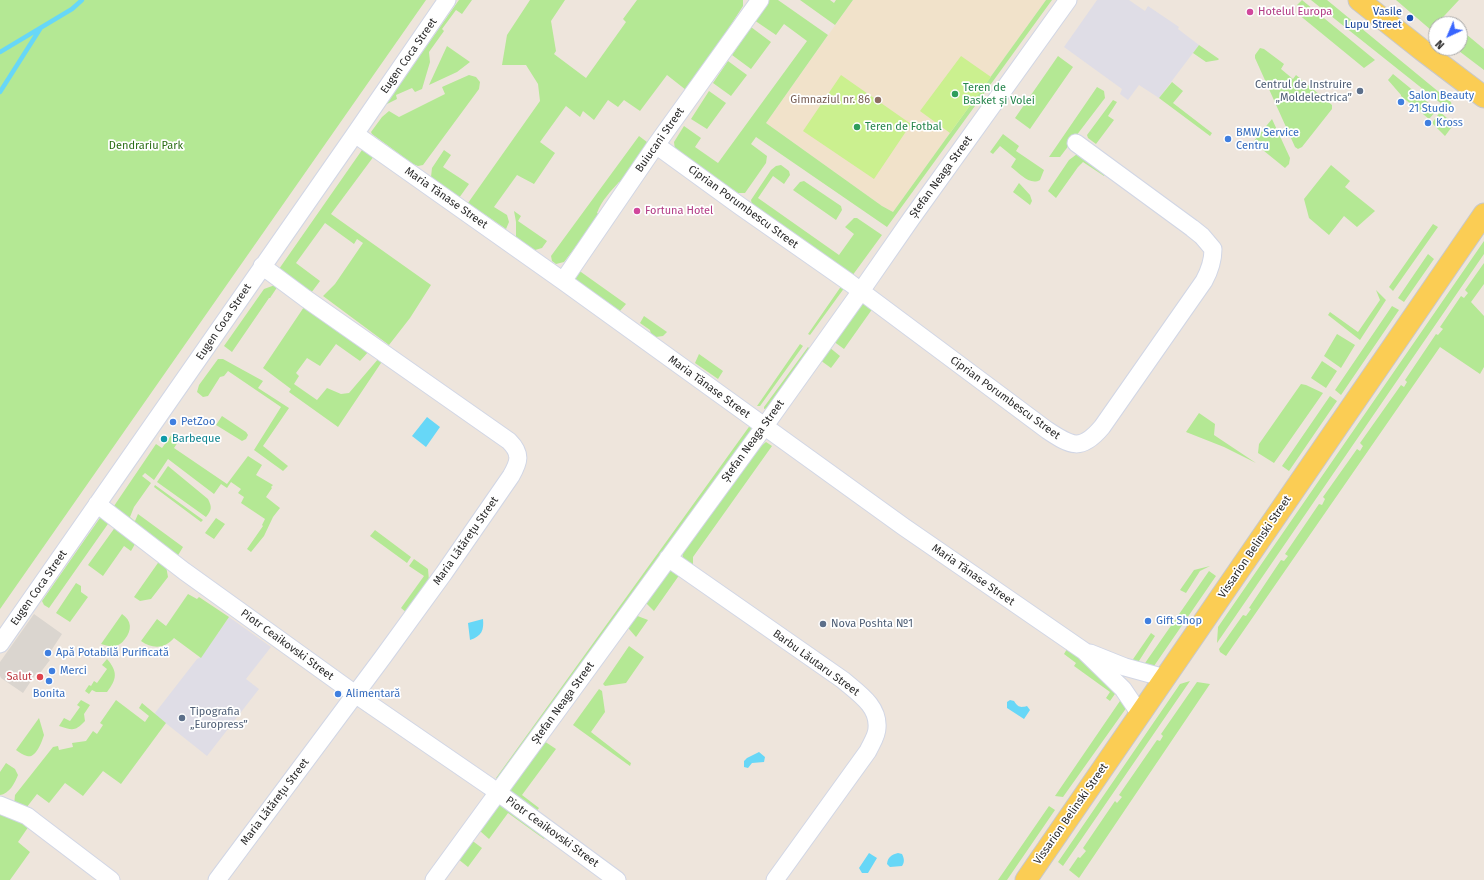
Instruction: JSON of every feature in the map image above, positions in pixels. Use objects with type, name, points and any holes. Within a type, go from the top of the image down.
[{"type":"main road","points":[[1359,0],[1422,50],[1484,96]]},
{"type":"main road","name":"Vissarion Belinski Street","points":[[1026,880],[1484,214]]},
{"type":"street","name":"Eugen Coca Street","points":[[0,644],[447,0]]},
{"type":"street","name":"Buiucani Street","points":[[563,281],[656,145],[760,0]]},
{"type":"street","name":"Ștefan Neaga Street","points":[[434,880],[764,427],[1068,0]]},
{"type":"street","name":"Maria Tănase Street","points":[[355,134],[563,281],[904,527],[1084,651],[1123,690],[1140,714]]},
{"type":"street","name":"Ciprian Porumbescu Street","points":[[656,145],[861,291],[1057,436],[1078,445],[1095,436],[1102,427],[1204,281],[1210,272],[1213,261],[1213,249],[1202,236],[1192,228],[1076,143]]},
{"type":"street","name":"Maria Lătărețu Street","points":[[217,880],[444,573],[511,476],[518,462],[516,447],[500,434],[305,298],[262,266]]},
{"type":"street","name":"Piotr Ceaikovski Street","points":[[97,504],[184,571],[355,694],[498,792],[617,880]]},
{"type":"street","name":"Barbu Lăutaru Street","points":[[668,558],[843,680],[871,705],[877,716],[877,730],[868,751],[775,880]]},
{"type":"street","name":"Maria Tănase Street","points":[[1084,651],[1125,667],[1165,678]]},
{"type":"street","points":[[0,805],[27,816],[36,822],[111,880]]},
{"type":"shaded area","name":"Gimnaziul nr. 86","points":[[853,0],[1046,0],[893,212],[882,206],[766,123]]},
{"type":"shaded area","points":[[1097,0],[1129,0],[1145,11],[1148,6],[1179,27],[1178,29],[1199,45],[1159,98],[1139,85],[1128,100],[1120,94],[1122,89],[1064,47]]},
{"type":"shaded area","points":[[34,614],[62,634],[47,657],[50,660],[40,673],[37,672],[23,693],[1,678],[0,662]]},
{"type":"shaded area","name":"Tipografia „Europress”","points":[[229,617],[271,647],[246,679],[259,689],[207,756],[155,713],[197,659],[201,657]]},
{"type":"green space","name":"Dendrariu Park","points":[[0,0],[426,0],[0,609]]},
{"type":"green space","points":[[459,0],[472,0],[462,14],[456,10],[442,29],[444,31],[429,52],[430,62],[422,89],[415,92],[412,88],[396,95],[397,99],[385,105]]},
{"type":"green space","points":[[530,0],[565,0],[551,21],[556,51],[554,54],[586,78],[626,22],[623,19],[637,0],[743,0],[743,6],[669,121],[686,90],[667,75],[640,111],[624,100],[618,107],[608,100],[594,120],[583,111],[580,117],[566,106],[540,142],[555,153],[534,184],[517,175],[494,207],[507,215],[509,222],[506,229],[468,203],[540,101],[538,84],[526,65],[502,65],[507,35]]},
{"type":"green space","points":[[768,0],[778,0],[828,35],[766,123],[882,206],[893,212],[1046,0],[1052,0],[887,227],[756,137],[751,144],[767,156],[766,163],[745,193],[738,193],[675,150],[674,142],[684,126],[701,138],[695,147],[718,163],[807,41],[784,24],[776,35],[754,20]]},
{"type":"green space","points":[[800,0],[830,0],[834,3],[836,0],[853,0],[835,25]]},
{"type":"green space","points":[[1302,0],[1375,60],[1364,68],[1298,14],[1302,10],[1297,5]]},
{"type":"green space","points":[[1311,0],[1327,0],[1451,102],[1453,113]]},
{"type":"green space","points":[[1396,0],[1459,0],[1444,16],[1428,16],[1428,27]]},
{"type":"green space","points":[[751,27],[771,42],[751,69],[732,55]]},
{"type":"green space","points":[[1468,36],[1484,49],[1484,70],[1466,56],[1468,56]]},
{"type":"green space","points":[[1199,45],[1219,59],[1206,62],[1193,53]]},
{"type":"green space","points":[[447,46],[470,62],[457,72],[429,85]]},
{"type":"green space","points":[[1260,48],[1264,49],[1284,64],[1281,69],[1293,79],[1296,75],[1332,105],[1332,109],[1302,147],[1298,149],[1295,147],[1255,58],[1255,55]]},
{"type":"green space","name":"Teren de Basket și Volei","points":[[961,56],[991,77],[950,133],[920,111]]},
{"type":"green space","points":[[1058,56],[1073,67],[1030,129],[1015,118]]},
{"type":"green space","points":[[728,61],[747,75],[731,96],[713,83]]},
{"type":"green space","points":[[1393,74],[1437,110],[1429,119],[1401,96],[1388,80]]},
{"type":"green space","points":[[469,75],[476,77],[480,82],[479,89],[423,165],[418,166],[413,164],[372,134],[371,132],[382,117],[389,111],[399,117],[445,94],[442,87]]},
{"type":"green space","name":"Teren de Fotbal","points":[[841,75],[911,124],[874,179],[803,131]]},
{"type":"green space","points":[[1172,82],[1183,91],[1173,103],[1212,133],[1210,136],[1159,98]]},
{"type":"green space","points":[[1097,87],[1104,91],[1105,98],[1060,157],[1049,157]]},
{"type":"green space","points":[[709,91],[726,103],[707,129],[691,119]]},
{"type":"green space","points":[[1113,100],[1117,102],[1108,116],[1114,120],[1096,144],[1088,138],[1087,135]]},
{"type":"green space","points":[[1440,112],[1454,124],[1445,136],[1432,123]]},
{"type":"green space","points":[[1272,119],[1290,158],[1289,164],[1285,168],[1253,142]]},
{"type":"green space","points":[[1003,134],[1019,146],[1016,151],[1044,170],[1040,180],[1029,180],[1011,167],[1016,159],[1000,146],[993,154],[990,152]]},
{"type":"green space","points":[[639,136],[647,142],[649,150],[624,184],[619,182],[606,196],[597,213],[600,215],[564,262],[556,264],[552,261],[551,256]]},
{"type":"green space","points":[[364,149],[374,156],[331,214],[431,285],[410,318],[389,345],[323,296],[335,284],[363,243],[357,239],[354,244],[325,223],[296,263],[320,281],[311,293],[279,269]]},
{"type":"green space","points":[[444,150],[451,155],[443,167],[469,184],[459,198],[431,177],[432,168]]},
{"type":"green space","points":[[1077,154],[1082,154],[1106,172],[1104,176],[1083,162],[1056,198],[1048,191],[1069,160]]},
{"type":"green space","points":[[781,165],[789,171],[790,175],[784,184],[773,176],[758,198],[839,255],[854,234],[845,227],[854,218],[857,218],[882,235],[852,276],[752,205],[751,200],[771,170],[776,166]]},
{"type":"green space","points":[[1331,165],[1350,181],[1345,187],[1375,211],[1357,227],[1344,216],[1329,235],[1309,218],[1304,199]]},
{"type":"green space","points":[[804,181],[841,206],[842,210],[836,220],[793,190],[800,182]]},
{"type":"green space","points":[[1019,183],[1030,195],[1032,201],[1030,205],[1013,192]]},
{"type":"green space","points":[[514,211],[521,216],[518,221],[547,241],[542,248],[535,250],[516,238]]},
{"type":"green space","points":[[1433,224],[1438,227],[1393,291],[1389,287]]},
{"type":"green space","points":[[1484,241],[1484,254],[1217,643],[1218,627]]},
{"type":"green space","points":[[1428,254],[1434,259],[1404,302],[1398,298]]},
{"type":"green space","points":[[1484,263],[1484,284],[1471,302],[1484,316],[1484,367],[1480,374],[1440,347],[1226,656],[1220,652],[1219,649],[1243,615],[1246,616],[1251,609],[1249,608],[1281,560],[1284,561],[1288,556],[1285,554],[1319,504],[1322,505],[1325,499],[1323,497],[1357,449],[1360,451],[1363,446],[1360,443],[1401,385],[1404,387],[1407,382],[1405,380],[1436,334],[1438,335],[1443,329],[1440,327],[1461,296],[1464,298],[1468,293],[1465,290]]},
{"type":"green space","points":[[576,270],[626,304],[620,311],[576,280]]},
{"type":"green space","points":[[275,285],[278,286],[232,352],[224,346],[264,289]]},
{"type":"green space","points":[[842,285],[845,287],[810,335],[808,334]]},
{"type":"green space","points":[[1376,290],[1386,300],[1360,340],[1328,315],[1330,312],[1358,332],[1380,300]]},
{"type":"green space","points":[[862,303],[866,303],[873,308],[844,349],[833,341]]},
{"type":"green space","points":[[1392,306],[1399,310],[1341,395],[1335,390]]},
{"type":"green space","points":[[304,307],[369,351],[360,361],[336,344],[320,366],[307,358],[296,373],[299,376],[294,384],[317,400],[327,388],[341,394],[349,393],[379,358],[383,360],[338,427],[289,392],[291,389],[263,368]]},
{"type":"green space","points":[[644,316],[667,332],[663,336],[656,337],[651,334],[650,330],[640,323]]},
{"type":"green space","points":[[1337,334],[1355,345],[1341,368],[1324,356]]},
{"type":"green space","points":[[800,344],[803,346],[760,406],[757,406]]},
{"type":"green space","points":[[808,347],[811,350],[769,408],[764,409],[764,407]]},
{"type":"green space","points":[[829,347],[840,356],[831,368],[820,360]]},
{"type":"green space","points":[[699,354],[723,371],[718,379],[695,363]]},
{"type":"green space","points":[[218,359],[223,359],[263,381],[258,388],[289,408],[263,446],[288,466],[283,471],[254,450],[281,407],[228,371],[224,376],[220,377],[208,396],[203,397],[197,392],[199,385]]},
{"type":"green space","points":[[1322,361],[1337,371],[1326,388],[1311,378]]},
{"type":"green space","points":[[1301,384],[1323,393],[1274,463],[1258,453],[1259,444]]},
{"type":"green space","points":[[1330,396],[1337,401],[1289,471],[1282,466]]},
{"type":"green space","points":[[1199,413],[1215,424],[1214,435],[1256,463],[1224,447],[1186,432]]},
{"type":"green space","points":[[222,416],[246,432],[248,435],[246,439],[242,441],[216,425]]},
{"type":"green space","points":[[751,424],[751,430],[499,780],[496,778]]},
{"type":"green space","points":[[172,434],[180,439],[174,448],[227,484],[248,456],[262,465],[256,475],[273,485],[266,497],[280,508],[273,517],[264,536],[251,552],[247,549],[263,526],[262,525],[265,519],[241,503],[244,497],[238,493],[241,489],[231,482],[227,488],[221,484],[214,494],[168,459],[154,480],[145,473],[142,476],[151,483],[134,507],[130,517],[135,521],[138,514],[183,547],[177,557],[114,506],[156,444],[162,448]]},
{"type":"green space","points":[[766,442],[772,446],[693,557],[693,566],[683,560],[682,550],[751,455]]},
{"type":"green space","points":[[168,466],[208,499],[211,508],[206,517],[157,482]]},
{"type":"green space","points":[[155,485],[203,520],[201,522],[154,487]]},
{"type":"green space","points":[[102,515],[110,521],[49,608],[44,605],[42,601]]},
{"type":"green space","points":[[216,518],[225,524],[214,539],[205,533]]},
{"type":"green space","points":[[116,526],[135,544],[131,551],[124,546],[103,576],[88,565]]},
{"type":"green space","points":[[375,530],[411,557],[407,563],[370,536]]},
{"type":"green space","points":[[414,559],[428,569],[429,581],[407,613],[401,608],[424,576],[409,566]]},
{"type":"green space","points":[[160,560],[166,566],[168,577],[151,599],[140,601],[134,597]]},
{"type":"green space","points":[[1210,566],[1200,571],[1186,593],[1180,590],[1194,570]]},
{"type":"green space","points":[[669,569],[674,569],[680,574],[654,611],[645,602]]},
{"type":"green space","points":[[1209,571],[1216,576],[1154,666],[1143,666]]},
{"type":"green space","points":[[76,583],[81,586],[81,592],[88,597],[70,622],[56,613]]},
{"type":"green space","points":[[188,594],[197,599],[199,597],[229,617],[201,658],[174,638],[167,644],[158,647],[145,644],[141,641],[157,619],[166,626]]},
{"type":"green space","points":[[122,614],[128,620],[130,626],[129,632],[125,639],[121,644],[115,646],[101,644]]},
{"type":"green space","points":[[635,615],[648,620],[636,637],[629,629],[629,625]]},
{"type":"green space","points":[[1151,633],[1155,636],[1137,664],[1129,665]]},
{"type":"green space","points":[[629,646],[644,657],[626,683],[605,686],[603,684]]},
{"type":"green space","points":[[1067,649],[1106,678],[1117,691],[1110,701],[1106,698],[1110,692],[1074,666],[1076,663],[1064,654]]},
{"type":"green space","points":[[107,659],[113,668],[115,676],[113,683],[107,692],[96,692],[92,690],[89,694],[85,691],[94,681],[97,683],[107,669],[102,665]]},
{"type":"green space","points":[[1190,681],[1063,866],[1058,862],[1180,684]]},
{"type":"green space","points":[[1197,682],[1210,684],[1079,878],[1069,870],[1078,857],[1080,858],[1086,851],[1083,848],[1115,801],[1117,803],[1122,797],[1119,795],[1157,740],[1160,741],[1163,736],[1161,734]]},
{"type":"green space","points":[[599,689],[602,691],[605,712],[591,732],[631,763],[630,766],[573,725]]},
{"type":"green space","points":[[1122,698],[1127,707],[1063,797],[1055,796]]},
{"type":"green space","points":[[81,700],[90,705],[84,714],[85,721],[79,727],[73,729],[59,726],[64,718],[70,721],[80,707],[77,705]]},
{"type":"green space","points":[[116,700],[145,722],[149,716],[139,708],[142,703],[166,723],[121,784],[103,771],[83,796],[65,783],[49,803],[37,794],[23,812],[14,805],[15,795],[53,747],[58,746],[59,750],[73,747],[72,743],[86,741],[93,731],[97,734],[103,725],[100,723]]},
{"type":"green space","points":[[39,718],[44,735],[43,738],[36,752],[33,755],[26,756],[16,750]]},
{"type":"green space","points":[[544,741],[556,749],[522,795],[539,808],[536,812],[511,792],[511,787]]},
{"type":"green space","points":[[6,763],[15,769],[18,775],[9,790],[0,795],[0,772]]},
{"type":"green space","points":[[501,805],[546,836],[544,839],[508,813],[489,839],[480,831],[498,806]]},
{"type":"green space","points":[[1049,806],[1055,810],[1007,880],[998,880]]},
{"type":"green space","points":[[0,813],[13,816],[29,826],[18,842],[30,852],[10,880],[0,880]]},
{"type":"green space","points":[[471,842],[474,842],[482,848],[468,867],[458,859]]},
{"type":"water","points":[[427,417],[440,427],[426,447],[412,436]]},
{"type":"water","points":[[483,619],[483,626],[480,634],[470,640],[468,623]]},
{"type":"water","points":[[1010,700],[1014,701],[1019,706],[1027,706],[1030,710],[1024,719],[1007,708],[1007,702]]},
{"type":"water","points":[[759,752],[765,757],[764,762],[752,763],[748,768],[744,767],[744,761],[747,758]]},
{"type":"water","points":[[869,853],[877,858],[868,873],[862,873],[859,868]]},
{"type":"water","points":[[898,853],[902,854],[903,856],[904,860],[902,866],[890,867],[887,864],[889,858]]},
{"type":"waterway","points":[[0,52],[72,9],[82,0]]},
{"type":"waterway","points":[[0,92],[40,29]]},
{"type":"place","name":"Hotelul Europa","points":[[1250,12]]},
{"type":"place","name":"Vasile Lupu Street","points":[[1410,18]]},
{"type":"place","name":"Centrul de Instruire „Moldelectrica”","points":[[1360,91]]},
{"type":"place","name":"Teren de Basket și Volei","points":[[955,94]]},
{"type":"place","name":"Gimnaziul nr. 86","points":[[878,100]]},
{"type":"place","name":"Salon Beauty 21 Studio","points":[[1401,102]]},
{"type":"place","name":"Kross","points":[[1428,123]]},
{"type":"place","name":"Teren de Fotbal","points":[[857,127]]},
{"type":"place","name":"BMW Service Centru","points":[[1228,139]]},
{"type":"place","name":"Fortuna Hotel","points":[[637,211]]},
{"type":"place","name":"PetZoo","points":[[173,422]]},
{"type":"place","name":"Barbeque","points":[[164,439]]},
{"type":"place","name":"Gift Shop","points":[[1148,621]]},
{"type":"place","name":"Nova Poshta №1","points":[[823,624]]},
{"type":"place","name":"Apă Potabilă Purificată","points":[[48,653]]},
{"type":"place","name":"Merci","points":[[52,671]]},
{"type":"place","name":"Salut","points":[[40,677]]},
{"type":"place","name":"Bonita","points":[[49,681]]},
{"type":"place","name":"Alimentară","points":[[338,694]]},
{"type":"place","name":"Tipografia „Europress”","points":[[182,718]]}]
